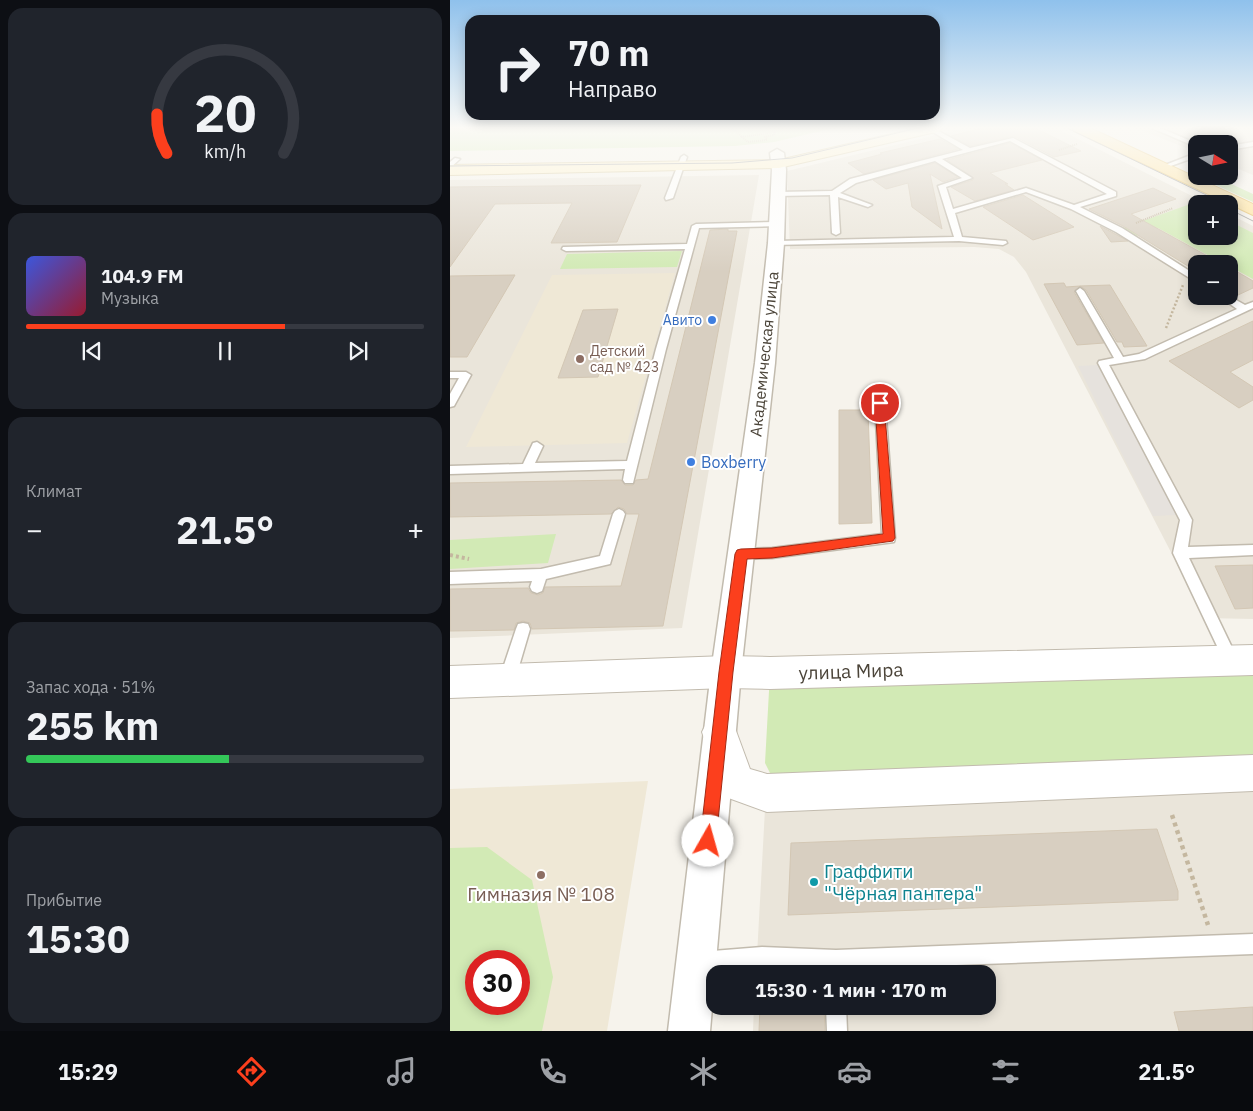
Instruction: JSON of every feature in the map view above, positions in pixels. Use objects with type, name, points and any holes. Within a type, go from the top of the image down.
[{"type":"main road","points":[[1182,176],[1253,210]]},
{"type":"street","name":"Академическая улица","points":[[689,1031],[726,672],[765,363],[776,234],[777,176]]},
{"type":"street","name":"улица Мира","points":[[450,682],[726,672],[770,673],[1242,660]]},
{"type":"street","points":[[720,732],[736,783],[767,793],[1253,773]]},
{"type":"lane","points":[[669,198],[677,176]]},
{"type":"lane","points":[[834,193],[853,181],[871,176]]},
{"type":"lane","points":[[959,239],[942,186],[968,178],[965,176]]},
{"type":"lane","points":[[1074,207],[1113,194],[1080,176]]},
{"type":"lane","points":[[951,212],[1026,190],[1074,207],[1119,230],[1188,273]]},
{"type":"lane","points":[[834,193],[836,233]]},
{"type":"lane","points":[[777,194],[834,193],[868,205]]},
{"type":"lane","points":[[628,480],[661,349],[696,226],[776,234],[959,239],[1003,243]]},
{"type":"lane","points":[[566,249],[690,246]]},
{"type":"lane","points":[[1080,291],[1120,360]]},
{"type":"lane","points":[[1242,660],[1180,553],[1186,520],[1103,363],[1141,357],[1249,307]]},
{"type":"lane","points":[[450,375],[466,375],[450,403]]},
{"type":"lane","points":[[741,554],[772,553],[889,538],[880,403]]},
{"type":"lane","points":[[527,468],[537,446]]},
{"type":"lane","points":[[450,470],[632,465]]},
{"type":"lane","points":[[450,578],[540,581],[605,560],[618,514]]},
{"type":"lane","points":[[1180,553],[1253,550]]},
{"type":"lane","points":[[507,680],[523,630]]},
{"type":"lane","points":[[869,965],[1214,944],[1253,944]]},
{"type":"lane","points":[[696,963],[762,957],[821,965]]},
{"type":"lane","points":[[836,1015],[837,1031]]},
{"type":"path","points":[[1119,230],[1173,208]]},
{"type":"path","points":[[1158,349],[1188,273]]},
{"type":"path","points":[[1172,814],[1214,944]]},
{"type":"shaded area","points":[[759,176],[682,628],[450,638],[450,180]]},
{"type":"shaded area","points":[[787,176],[1152,176],[1190,195],[1188,195],[1188,245],[1238,245],[1238,218],[1253,226],[1253,619],[1205,618],[1026,272],[1014,257],[999,249],[974,247],[790,249]]},
{"type":"shaded area","name":"Детский сад № 423","points":[[675,273],[627,443],[466,447],[552,275]]},
{"type":"shaded area","points":[[1098,365],[1178,515],[1153,516],[1078,366]]},
{"type":"shaded area","name":"Гимназия № 108","points":[[648,781],[607,1031],[450,1031],[450,789]]},
{"type":"shaded area","points":[[1253,791],[1253,1031],[753,1031],[754,1015],[996,1015],[996,965],[756,965],[765,809]]},
{"type":"green space","points":[[1216,185],[1234,185],[1253,194],[1253,202]]},
{"type":"green space","points":[[1188,205],[1188,244],[1158,228],[1136,236],[1123,228]]},
{"type":"green space","points":[[1238,226],[1253,233],[1253,279],[1238,271],[1238,255],[1208,255],[1189,245],[1238,245]]},
{"type":"green space","points":[[682,251],[677,267],[560,269],[567,254]]},
{"type":"green space","points":[[556,534],[548,563],[450,569],[450,540]]},
{"type":"green space","points":[[1253,660],[1253,773],[780,793],[765,763],[770,673]]},
{"type":"green space","points":[[487,847],[532,880],[553,977],[542,1031],[450,1031],[450,848]]},
{"type":"building","points":[[887,176],[930,176],[942,229],[912,207],[908,183],[886,189],[873,180]]},
{"type":"building","points":[[933,176],[958,177],[943,182]]},
{"type":"building","points":[[971,176],[995,176],[1014,190],[975,201],[951,187],[974,178]]},
{"type":"building","points":[[641,185],[617,242],[551,243],[572,203],[495,204],[450,267],[450,187]]},
{"type":"building","points":[[1153,188],[1176,199],[1131,214],[1206,255],[1188,255],[1188,266],[1123,226],[1089,209]]},
{"type":"building","points":[[1023,195],[1074,227],[1033,240],[983,207]]},
{"type":"building","points":[[1100,226],[1115,234],[1128,241],[1111,242]]},
{"type":"building","points":[[728,229],[728,231],[737,231],[663,626],[532,629],[530,623],[523,621],[516,623],[514,630],[450,631],[450,589],[528,588],[531,593],[538,595],[543,593],[545,587],[621,586],[639,514],[627,514],[624,509],[618,507],[611,514],[450,517],[450,483],[621,480],[625,485],[633,485],[636,480],[648,479],[710,230]]},
{"type":"building","points":[[1238,272],[1253,281],[1253,288],[1238,295]]},
{"type":"building","points":[[515,275],[467,357],[450,357],[450,276]]},
{"type":"building","points":[[1064,283],[1066,287],[1080,286],[1074,292],[1104,343],[1077,345],[1044,284]]},
{"type":"building","points":[[1110,285],[1147,346],[1124,347],[1122,342],[1117,342],[1086,290],[1080,286]]},
{"type":"building","points":[[618,309],[598,377],[558,378],[583,310]]},
{"type":"building","points":[[1253,321],[1253,360],[1230,372],[1253,387],[1253,400],[1239,408],[1169,361]]},
{"type":"building","points":[[839,410],[868,410],[872,523],[839,524]]},
{"type":"building","points":[[1253,565],[1253,608],[1235,609],[1215,566]]},
{"type":"building","points":[[1157,829],[1178,891],[1178,900],[788,915],[791,843]]},
{"type":"building","points":[[1253,1007],[1253,1031],[1179,1031],[1174,1012]]},
{"type":"building","points":[[760,1015],[824,1015],[825,1031],[759,1031]]},
{"type":"tram line","points":[[1167,176],[1206,195]]},
{"type":"tram line","points":[[1238,214],[1253,221]]},
{"type":"place","name":"Авито","points":[[712,320]]},
{"type":"place","name":"Детский сад № 423","points":[[580,359]]},
{"type":"place","name":"Boxberry","points":[[691,462]]},
{"type":"place","name":"Гимназия № 108","points":[[541,875]]},
{"type":"place","name":"Граффити \"Чёрная пантера\"","points":[[814,882]]},
{"type":"route","points":[[708,841],[741,554],[772,553],[889,538],[880,403]]}]
